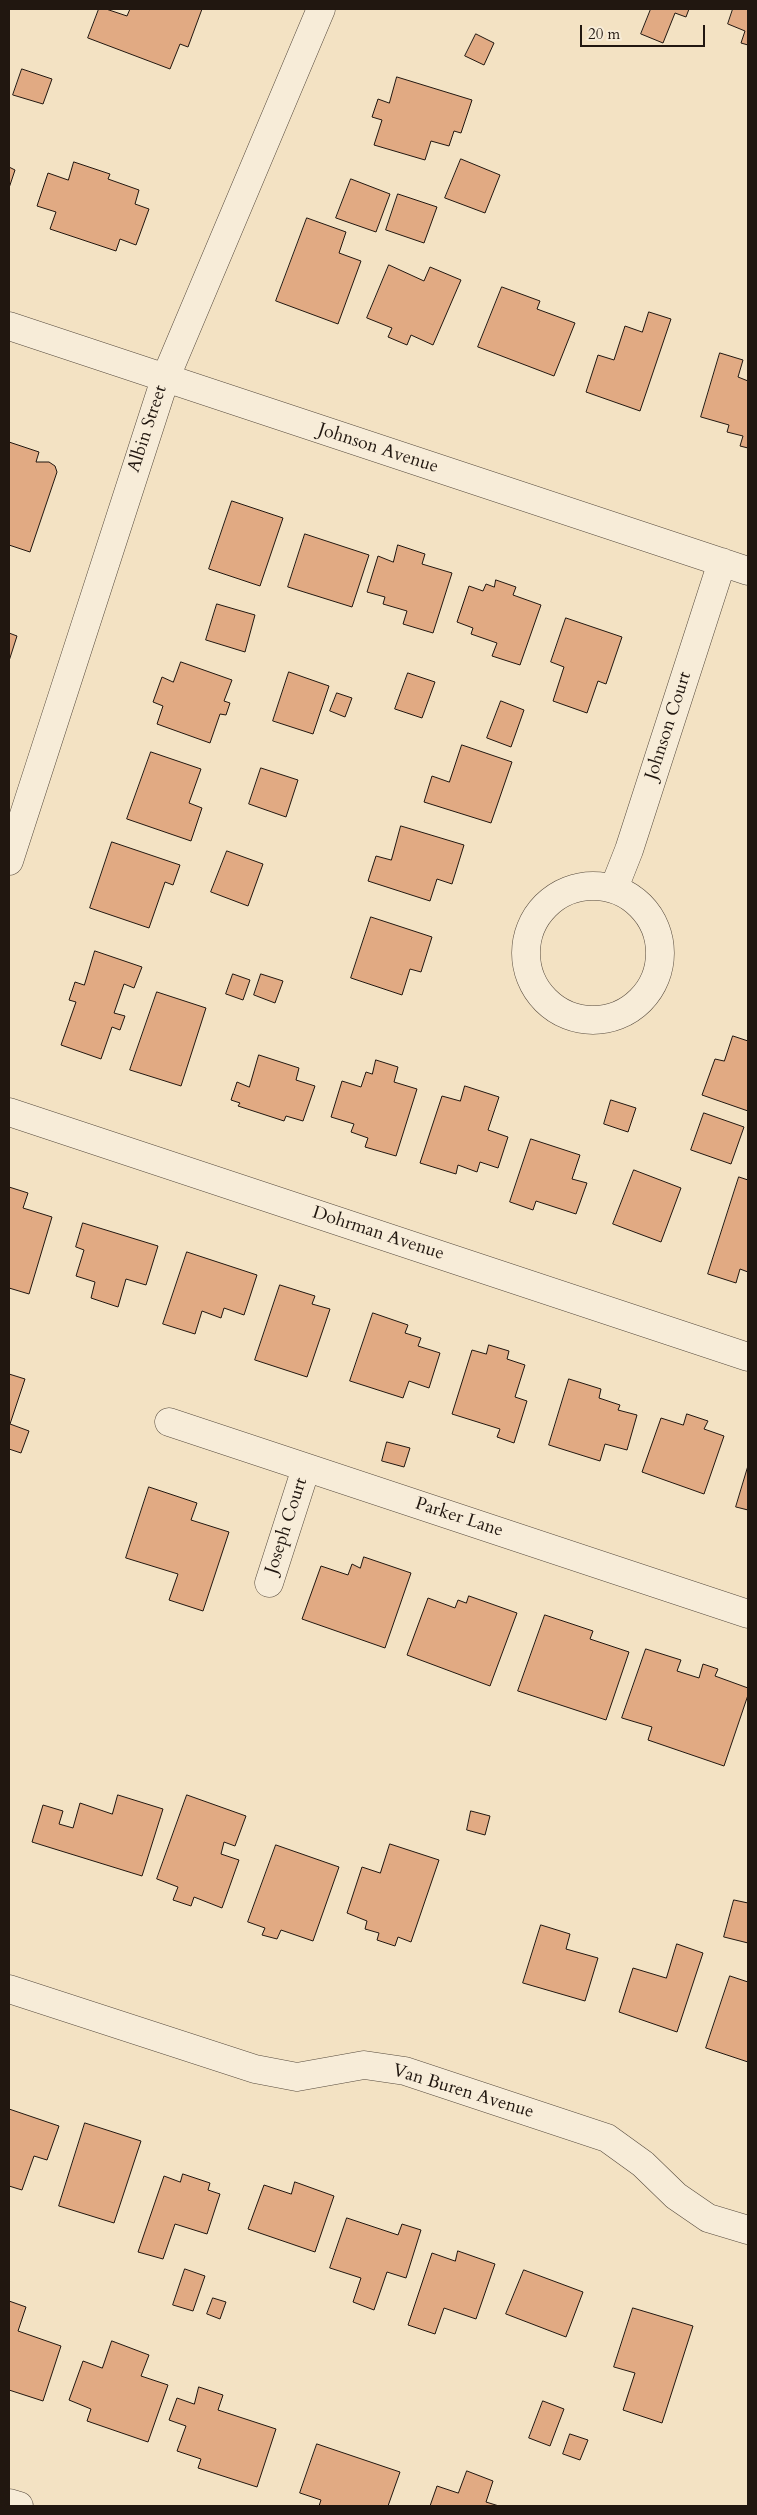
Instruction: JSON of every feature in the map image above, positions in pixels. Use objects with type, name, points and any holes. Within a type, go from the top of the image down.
[{"type":"street","name":"Albin Street","points":[[9,861],[13,834],[165,379],[320,9]]},
{"type":"street","name":"Johnson Avenue","points":[[9,326],[748,571]]},
{"type":"street","name":"Johnson Court","points":[[614,888],[629,850],[722,562]]},
{"type":"street","points":[[591,885],[614,888],[633,898],[649,914],[659,941],[661,956],[657,978],[645,996],[634,1006],[608,1019],[586,1020],[564,1014],[546,1001],[533,983],[526,962],[527,939],[535,918],[550,901],[570,889],[591,885]]},
{"type":"street","name":"Dohrman Avenue","points":[[9,1112],[748,1356]]},
{"type":"street","name":"Parker Lane","points":[[169,1422],[748,1614]]},
{"type":"street","name":"Joseph Court","points":[[269,1583],[306,1468]]},
{"type":"street","name":"Van Buren Avenue","points":[[9,1989],[255,2069],[297,2077],[364,2065],[405,2071],[607,2138],[643,2164],[676,2196],[708,2218],[748,2230]]},
{"type":"street","points":[[9,2503],[19,2506]]},
{"type":"building","points":[[99,9],[106,9],[127,16],[130,9],[202,9],[188,47],[180,44],[170,69],[88,38]]},
{"type":"building","points":[[651,9],[689,9],[686,17],[675,13],[663,43],[641,34]]},
{"type":"building","points":[[733,9],[748,9],[748,45],[741,43],[745,31],[728,24]]},
{"type":"building","points":[[476,34],[494,43],[484,65],[465,56]]},
{"type":"building","points":[[22,69],[52,79],[43,104],[13,95]]},
{"type":"building","points":[[397,77],[472,100],[461,133],[454,131],[449,146],[431,141],[425,160],[374,145],[382,120],[372,117],[378,99],[389,103]]},
{"type":"building","points":[[461,159],[500,175],[485,213],[445,198]]},
{"type":"building","points":[[74,162],[110,174],[108,179],[139,190],[135,204],[149,209],[136,245],[120,239],[116,251],[50,229],[56,212],[37,206],[48,173],[68,180]]},
{"type":"building","points":[[9,167],[15,170],[9,188]]},
{"type":"building","points":[[351,179],[390,194],[376,232],[336,218]]},
{"type":"building","points":[[398,194],[437,207],[424,243],[386,230]]},
{"type":"building","points":[[307,218],[346,232],[339,253],[361,261],[338,324],[276,301]]},
{"type":"building","points":[[389,265],[424,281],[430,267],[461,280],[433,345],[411,335],[407,345],[388,337],[392,328],[367,318]]},
{"type":"building","points":[[502,287],[540,301],[537,309],[575,323],[554,376],[478,347]]},
{"type":"building","points":[[649,312],[671,319],[640,411],[586,392],[598,355],[614,360],[625,326],[642,332]]},
{"type":"building","points":[[720,353],[743,360],[738,377],[748,381],[748,448],[740,446],[743,436],[727,432],[729,425],[701,417]]},
{"type":"building","points":[[9,442],[39,452],[36,462],[49,462],[55,466],[57,472],[30,552],[9,545]]},
{"type":"building","points":[[232,501],[283,518],[260,586],[209,569]]},
{"type":"building","points":[[305,534],[369,555],[352,607],[288,587]]},
{"type":"building","points":[[398,545],[425,554],[422,564],[452,573],[433,633],[403,624],[407,611],[383,604],[385,597],[367,592],[378,556],[393,562]]},
{"type":"building","points":[[496,580],[516,587],[513,595],[541,605],[520,665],[492,656],[497,643],[471,634],[473,628],[457,622],[469,586],[483,591],[486,584],[494,587]]},
{"type":"building","points":[[217,604],[255,615],[245,652],[206,640]]},
{"type":"building","points":[[566,618],[622,637],[606,684],[598,681],[587,713],[553,701],[564,667],[551,662]]},
{"type":"building","points":[[9,633],[17,636],[9,661]]},
{"type":"building","points":[[181,662],[232,680],[224,701],[230,703],[226,715],[220,714],[210,743],[157,724],[163,706],[153,702],[162,677],[173,682]]},
{"type":"building","points":[[289,672],[329,686],[313,734],[273,721]]},
{"type":"building","points":[[408,673],[435,682],[422,718],[395,709]]},
{"type":"building","points":[[337,693],[352,698],[345,717],[330,711]]},
{"type":"building","points":[[501,701],[524,710],[511,747],[487,738]]},
{"type":"building","points":[[462,745],[512,762],[491,823],[424,802],[432,776],[449,782]]},
{"type":"building","points":[[151,752],[201,769],[189,803],[202,808],[191,841],[127,819]]},
{"type":"building","points":[[261,768],[298,780],[286,817],[249,804]]},
{"type":"building","points":[[401,826],[464,845],[452,884],[437,879],[430,901],[368,881],[376,856],[391,860]]},
{"type":"building","points":[[112,842],[180,865],[173,885],[165,882],[149,928],[90,908]]},
{"type":"building","points":[[227,851],[263,864],[248,906],[211,892]]},
{"type":"building","points":[[371,917],[432,937],[421,972],[410,969],[402,995],[351,978]]},
{"type":"building","points":[[95,951],[142,967],[134,988],[124,984],[114,1013],[125,1016],[120,1030],[112,1027],[101,1059],[61,1045],[76,1002],[69,1000],[75,982],[84,985]]},
{"type":"building","points":[[233,974],[250,980],[243,1000],[226,994]]},
{"type":"building","points":[[261,974],[283,981],[275,1003],[254,995]]},
{"type":"building","points":[[157,992],[206,1008],[181,1086],[130,1070]]},
{"type":"building","points":[[733,1036],[748,1041],[748,1111],[702,1095],[715,1059],[724,1061]]},
{"type":"building","points":[[259,1055],[299,1068],[296,1080],[315,1086],[303,1121],[286,1116],[284,1121],[238,1106],[240,1103],[231,1100],[237,1082],[249,1087]]},
{"type":"building","points":[[376,1060],[398,1067],[394,1082],[417,1089],[396,1156],[365,1147],[368,1138],[351,1132],[354,1124],[331,1117],[342,1081],[361,1087],[366,1072],[372,1074]]},
{"type":"building","points":[[465,1086],[499,1097],[488,1130],[508,1137],[498,1168],[480,1162],[477,1172],[458,1165],[456,1174],[420,1163],[442,1096],[460,1101]]},
{"type":"building","points":[[611,1100],[636,1108],[628,1132],[604,1124]]},
{"type":"building","points":[[704,1113],[744,1127],[731,1164],[691,1150]]},
{"type":"building","points":[[531,1139],[580,1155],[572,1179],[587,1183],[576,1214],[536,1201],[533,1210],[510,1202]]},
{"type":"building","points":[[634,1170],[681,1188],[661,1242],[613,1224]]},
{"type":"building","points":[[739,1177],[748,1180],[748,1272],[740,1269],[736,1283],[708,1274]]},
{"type":"building","points":[[9,1187],[28,1193],[23,1208],[52,1217],[29,1294],[9,1288]]},
{"type":"building","points":[[83,1223],[158,1246],[146,1285],[126,1279],[118,1307],[91,1298],[95,1282],[76,1276],[84,1250],[76,1247]]},
{"type":"building","points":[[187,1252],[257,1275],[244,1315],[224,1308],[221,1318],[202,1311],[195,1334],[163,1324]]},
{"type":"building","points":[[280,1285],[315,1296],[312,1304],[330,1309],[307,1377],[255,1360]]},
{"type":"building","points":[[373,1313],[408,1325],[405,1333],[421,1338],[418,1346],[440,1353],[429,1388],[409,1381],[403,1398],[350,1381]]},
{"type":"building","points":[[489,1345],[509,1351],[507,1359],[525,1365],[515,1397],[527,1401],[514,1443],[497,1437],[500,1429],[452,1414],[472,1350],[486,1354]]},
{"type":"building","points":[[9,1374],[25,1379],[10,1424],[29,1431],[21,1453],[9,1449]]},
{"type":"building","points":[[569,1379],[601,1389],[599,1398],[620,1405],[618,1410],[637,1415],[627,1450],[605,1444],[600,1461],[549,1445]]},
{"type":"building","points":[[687,1414],[708,1421],[704,1429],[724,1436],[704,1494],[642,1472],[661,1418],[683,1425]]},
{"type":"building","points":[[387,1442],[410,1448],[404,1467],[382,1461]]},
{"type":"building","points":[[748,1466],[748,1510],[736,1507]]},
{"type":"building","points":[[149,1487],[197,1503],[191,1520],[229,1532],[203,1611],[169,1600],[178,1574],[126,1558]]},
{"type":"building","points":[[364,1557],[411,1573],[385,1648],[302,1619],[321,1566],[348,1575],[352,1564],[360,1568]]},
{"type":"building","points":[[469,1596],[517,1613],[490,1686],[407,1655],[428,1598],[455,1608],[458,1600],[466,1603]]},
{"type":"building","points":[[545,1615],[593,1631],[590,1639],[629,1652],[606,1720],[518,1691]]},
{"type":"building","points":[[646,1649],[681,1660],[677,1671],[699,1678],[703,1664],[718,1669],[715,1676],[748,1688],[748,1695],[724,1766],[648,1740],[652,1727],[622,1718]]},
{"type":"building","points":[[118,1795],[163,1809],[142,1876],[32,1842],[43,1805],[63,1811],[59,1824],[73,1828],[80,1803],[112,1814]]},
{"type":"building","points":[[187,1795],[246,1816],[235,1846],[224,1842],[221,1854],[239,1860],[222,1908],[194,1897],[191,1906],[173,1900],[178,1887],[157,1879]]},
{"type":"building","points":[[471,1811],[490,1816],[485,1835],[467,1830]]},
{"type":"building","points":[[390,1844],[439,1860],[411,1942],[398,1937],[395,1946],[377,1940],[379,1933],[365,1929],[367,1921],[347,1913],[362,1867],[380,1873]]},
{"type":"building","points":[[276,1845],[339,1867],[313,1941],[281,1930],[277,1939],[262,1935],[265,1928],[248,1922]]},
{"type":"building","points":[[734,1900],[748,1903],[748,1943],[724,1937]]},
{"type":"building","points":[[541,1925],[570,1934],[566,1949],[598,1958],[585,2001],[523,1983]]},
{"type":"building","points":[[677,1944],[703,1953],[677,2032],[619,2012],[633,1968],[666,1978]]},
{"type":"building","points":[[730,1976],[748,1982],[748,2062],[706,2048]]},
{"type":"building","points":[[9,2109],[59,2126],[47,2160],[34,2156],[22,2190],[9,2186]]},
{"type":"building","points":[[85,2123],[141,2141],[114,2223],[59,2206]]},
{"type":"building","points":[[183,2174],[210,2183],[208,2190],[220,2194],[207,2234],[175,2224],[163,2259],[138,2252],[164,2176],[180,2182]]},
{"type":"building","points":[[295,2182],[334,2196],[315,2252],[248,2229],[264,2185],[291,2194]]},
{"type":"building","points":[[347,2218],[398,2235],[402,2224],[421,2230],[406,2278],[387,2272],[374,2310],[353,2302],[361,2278],[330,2268]]},
{"type":"building","points":[[458,2251],[495,2264],[476,2319],[444,2308],[435,2334],[408,2325],[432,2253],[455,2261]]},
{"type":"building","points":[[185,2269],[205,2276],[193,2311],[173,2305]]},
{"type":"building","points":[[524,2270],[583,2292],[566,2337],[506,2314]]},
{"type":"building","points":[[213,2298],[226,2302],[220,2319],[207,2314]]},
{"type":"building","points":[[9,2301],[26,2307],[18,2331],[61,2346],[43,2401],[9,2390]]},
{"type":"building","points":[[633,2308],[693,2326],[662,2423],[623,2410],[635,2373],[614,2367]]},
{"type":"building","points":[[112,2341],[149,2355],[141,2376],[168,2385],[148,2442],[87,2421],[91,2409],[69,2400],[83,2361],[102,2368]]},
{"type":"building","points":[[199,2387],[223,2395],[218,2410],[276,2429],[257,2487],[198,2468],[201,2459],[177,2451],[186,2426],[169,2420],[177,2398],[194,2404]]},
{"type":"building","points":[[543,2401],[564,2409],[550,2446],[529,2438]]},
{"type":"building","points":[[570,2434],[588,2440],[580,2460],[563,2454]]},
{"type":"building","points":[[317,2444],[400,2472],[388,2506],[319,2506],[321,2500],[300,2493]]},
{"type":"building","points":[[467,2471],[493,2481],[486,2502],[499,2506],[430,2506],[437,2486],[458,2493]]}]
